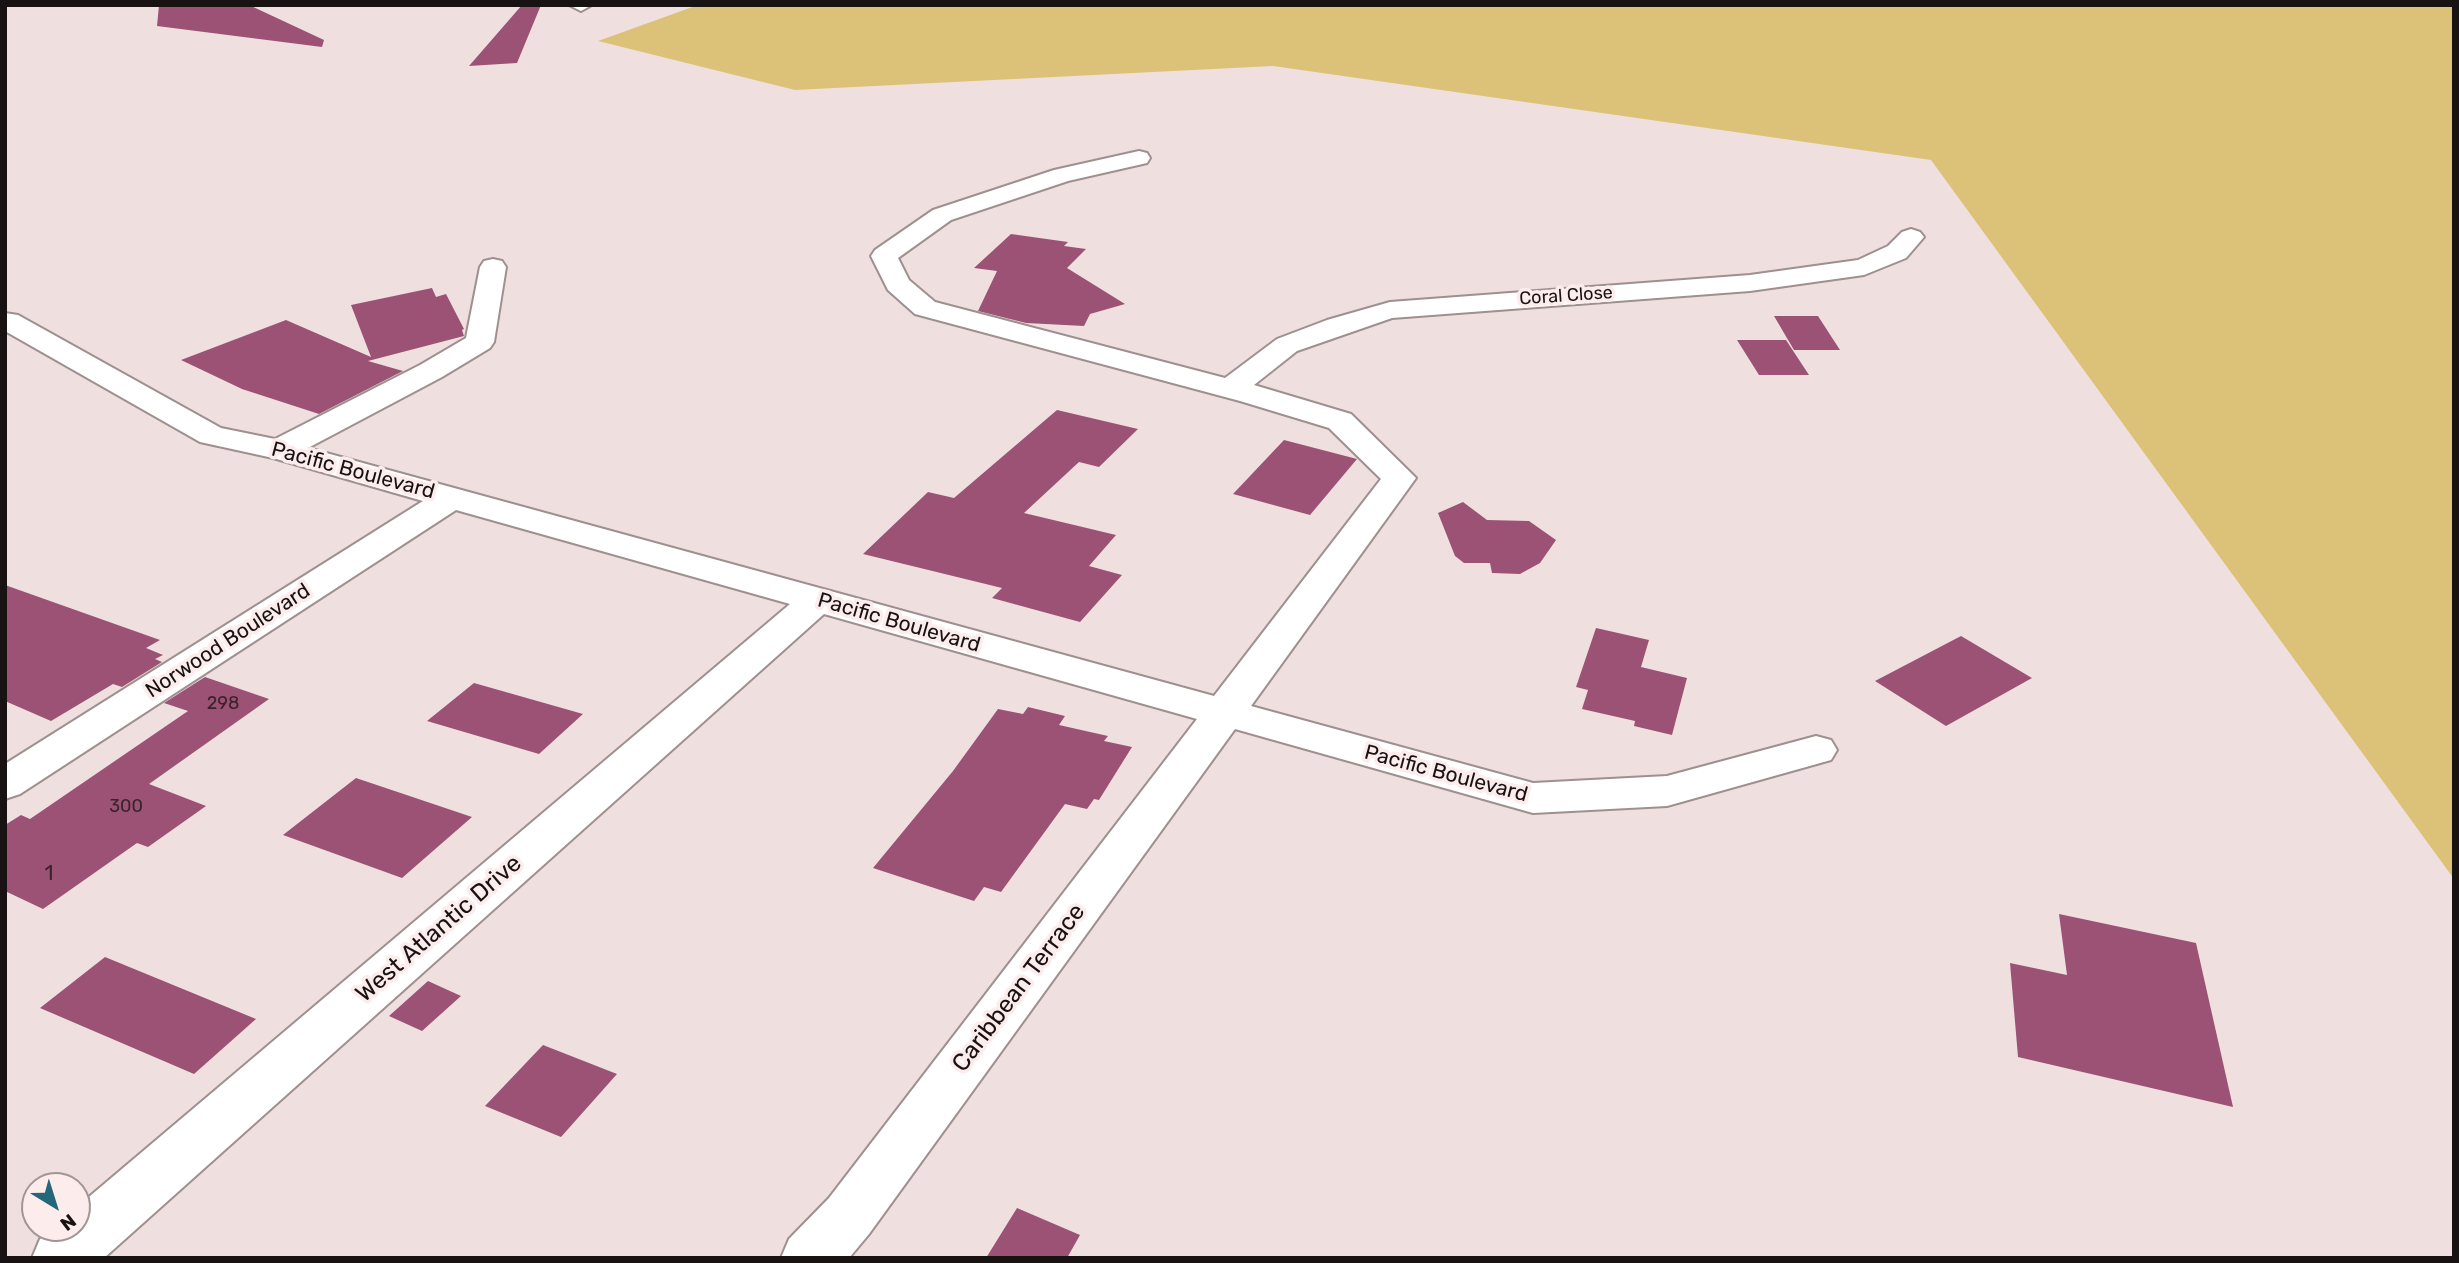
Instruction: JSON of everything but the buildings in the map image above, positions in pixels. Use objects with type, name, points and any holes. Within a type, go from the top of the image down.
[{"type":"street","points":[[1139,158],[1062,175],[942,215],[884,256],[898,284],[925,308],[1230,389]]},
{"type":"street","name":"Coral Close","points":[[1230,389],[1287,345],[1390,310],[1750,283],[1864,267],[1897,252],[1911,237]]},
{"type":"street","points":[[279,450],[431,371],[480,342],[493,267]]},
{"type":"street","name":"Pacific Boulevard","points":[[8,321],[211,435],[279,450],[1222,714],[1533,798],[1667,792],[1816,750]]},
{"type":"street","name":"Caribbean Terrace","points":[[810,1258],[849,1216],[1399,478],[1340,421],[1230,389]]},
{"type":"street","name":"Norwood Boulevard","points":[[14,770],[451,498]]},
{"type":"street","name":"West Atlantic Drive","points":[[61,1258],[817,600]]},
{"type":"shaded area","points":[[698,5],[2454,5],[2454,879],[1931,160],[1273,66],[795,90],[598,41]]}]
